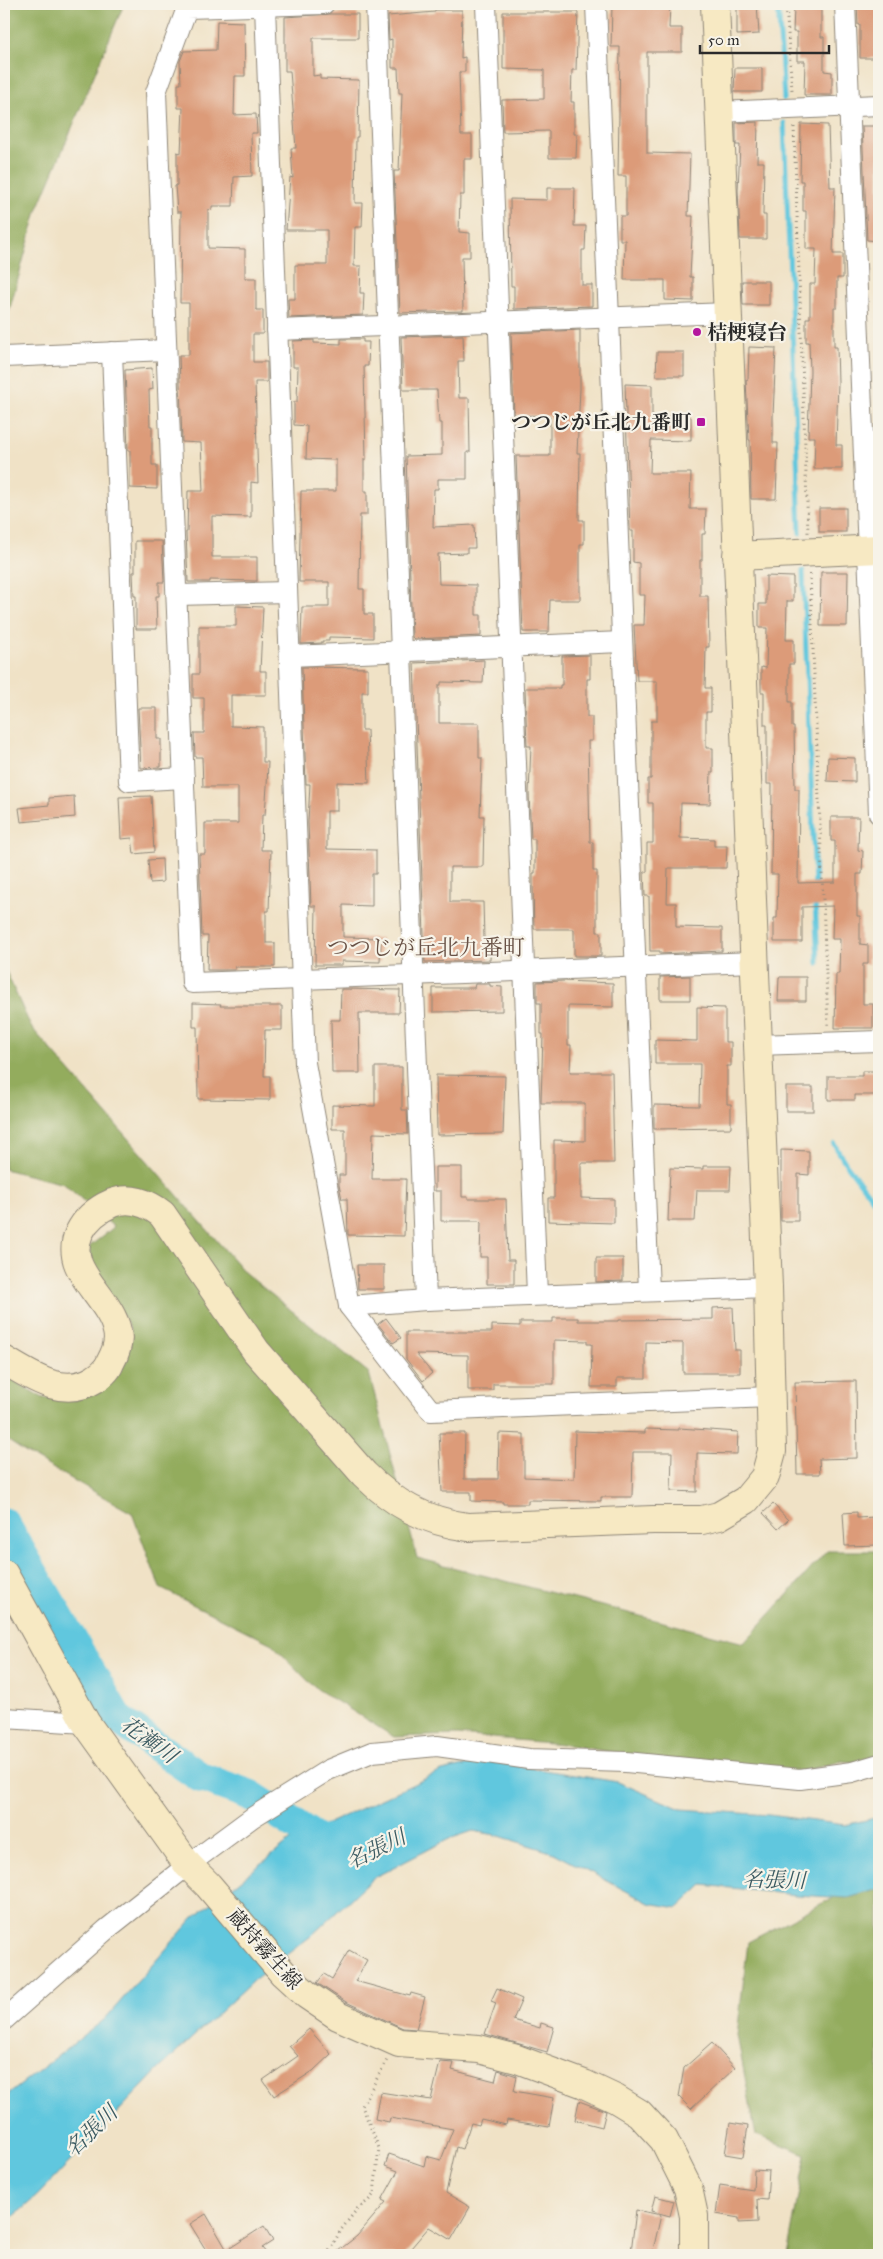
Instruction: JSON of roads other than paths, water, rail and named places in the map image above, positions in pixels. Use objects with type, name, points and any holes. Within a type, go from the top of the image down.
[{"type":"street","points":[[324,4],[187,8],[156,92],[178,595],[192,983],[754,962]]},
{"type":"street","points":[[376,4],[426,1300]]},
{"type":"street","points":[[486,4],[537,1295]]},
{"type":"street","points":[[596,4],[649,1291]]},
{"type":"street","points":[[4,1360],[56,1387],[73,1388],[88,1384],[108,1369],[116,1352],[118,1334],[114,1318],[80,1270],[77,1260],[76,1240],[90,1217],[104,1206],[118,1201],[135,1201],[150,1205],[162,1214],[256,1351],[364,1474],[400,1505],[433,1520],[468,1527],[702,1520],[720,1516],[746,1500],[764,1478],[772,1451],[768,1287],[715,4]]},
{"type":"street","points":[[845,4],[872,431],[879,814]]},
{"type":"street","points":[[265,6],[305,1063],[349,1306],[431,1411],[770,1397]]},
{"type":"street","points":[[719,112],[879,105]]},
{"type":"street","points":[[277,330],[728,313]]},
{"type":"street","points":[[4,357],[166,350]]},
{"type":"street","points":[[112,352],[129,780],[184,778]]},
{"type":"street","points":[[737,556],[874,549]]},
{"type":"street","points":[[178,595],[287,592]]},
{"type":"street","points":[[290,656],[622,642]]},
{"type":"street","points":[[757,1045],[879,1041]]},
{"type":"street","points":[[349,1306],[426,1300],[768,1287]]},
{"type":"street","name":"蔵持霧生線","points":[[4,1574],[86,1723],[188,1865],[208,1885],[282,1973],[307,1995],[338,2016],[399,2043],[479,2049],[517,2059],[584,2084],[616,2099],[640,2114],[664,2140],[688,2188],[694,2216],[694,2255]]},
{"type":"street","points":[[4,1718],[86,1723]]},
{"type":"street","points":[[4,2020],[107,1930],[188,1865],[253,1817],[328,1770],[372,1752],[437,1746],[529,1759],[626,1762],[800,1779],[852,1772],[879,1764]]},
{"type":"water","name":"名張川","points":[[487,1761],[618,1782],[681,1809],[769,1815],[845,1825],[879,1817],[879,1889],[848,1898],[796,1895],[703,1885],[678,1908],[649,1903],[554,1853],[496,1835],[473,1831],[449,1839],[373,1878],[311,1936],[255,1979],[160,2068],[38,2195],[4,2225],[4,2098],[105,2019],[194,1917],[290,1841],[442,1771]]},
{"type":"waterway","points":[[778,4],[784,99]]},
{"type":"waterway","points":[[784,123],[800,533]]},
{"type":"waterway","points":[[803,571],[815,888]]},
{"type":"waterway","points":[[815,901],[818,963]]},
{"type":"waterway","points":[[834,1144],[846,1164],[874,1201]]},
{"type":"waterway","name":"花瀬川","points":[[4,1523],[118,1719],[200,1777],[250,1795],[343,1856]]},
{"type":"place","name":"桔梗寝台","points":[[697,332]]},
{"type":"place","name":"つつじが丘北九番町","points":[[701,422]]},
{"type":"district","name":"つつじが丘北九番町","points":[[426,947]]}]
